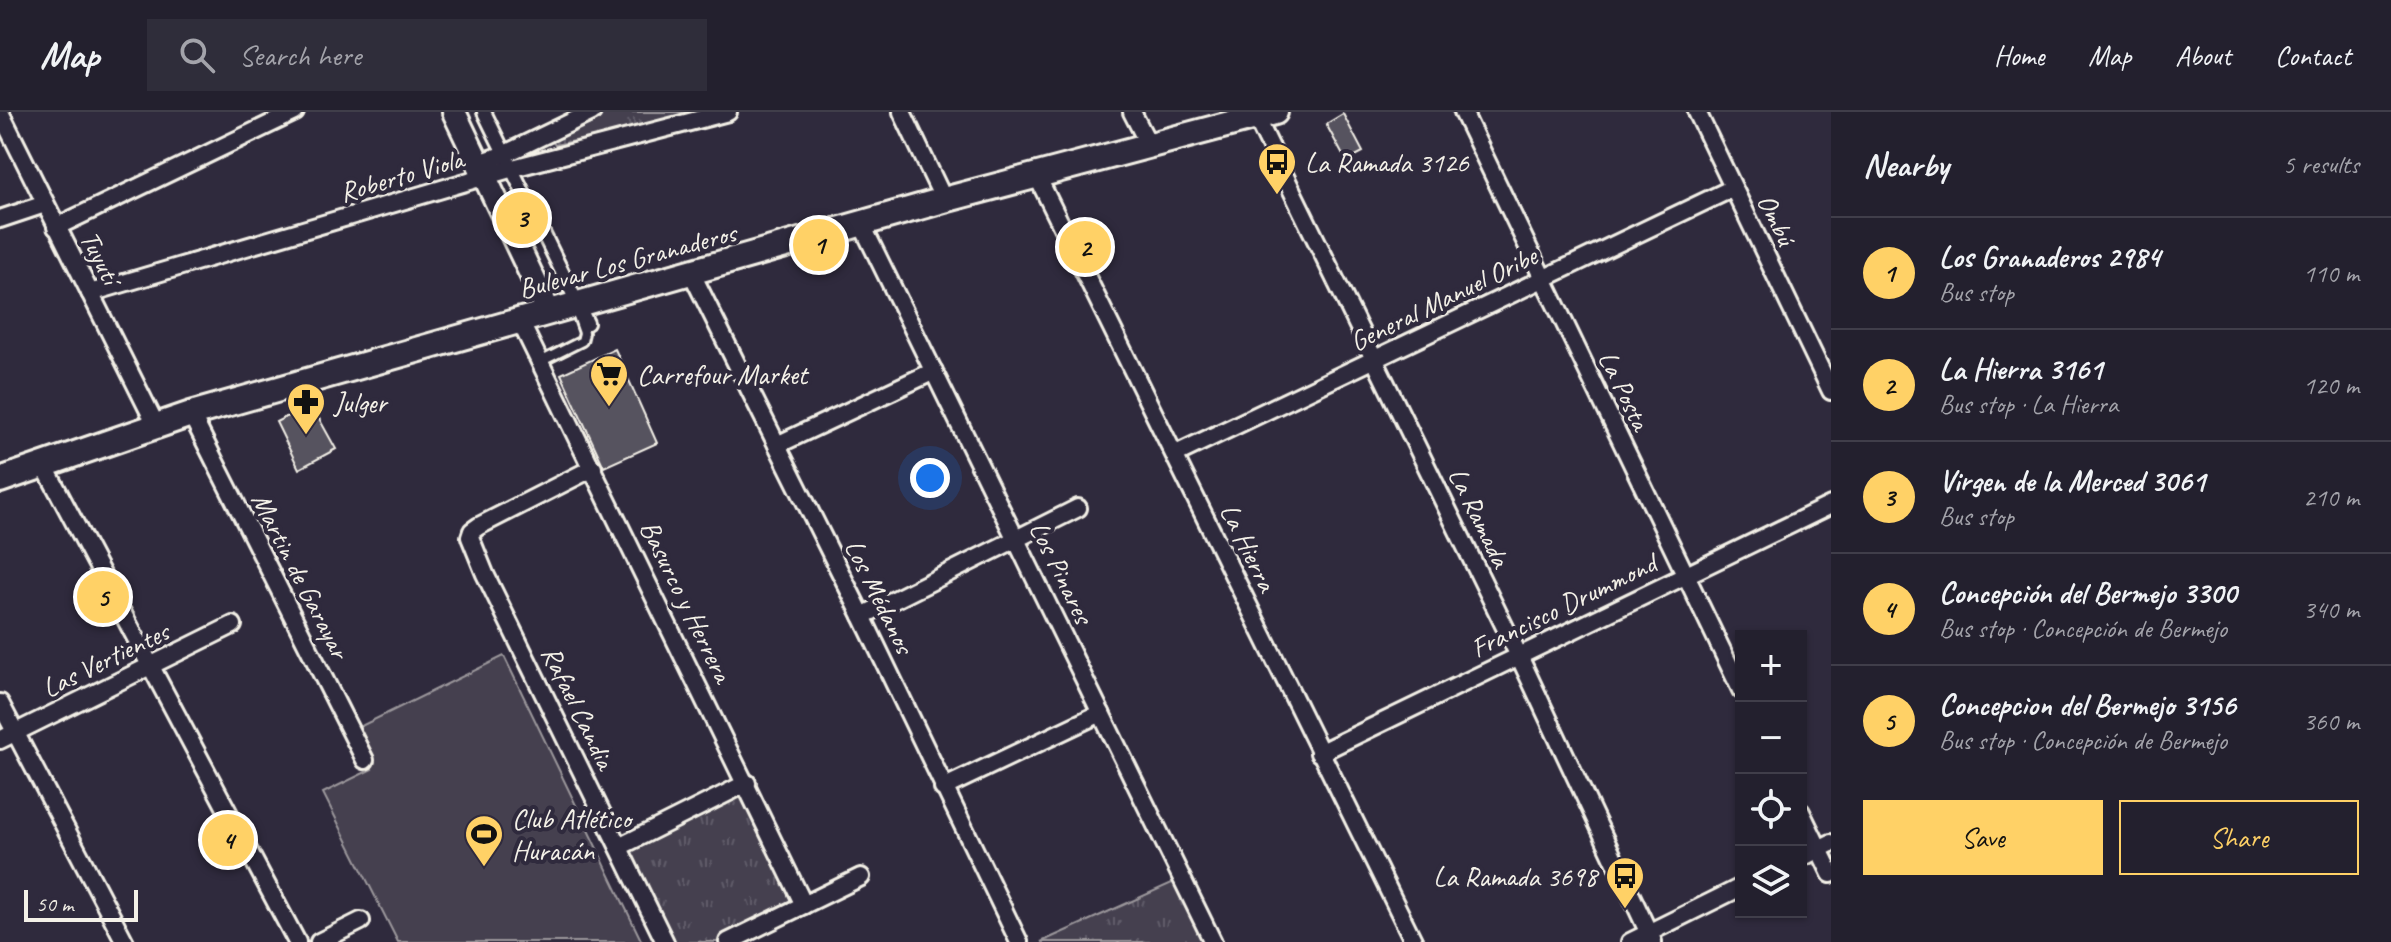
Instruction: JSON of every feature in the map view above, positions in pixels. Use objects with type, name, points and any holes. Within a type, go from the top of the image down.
[{"type":"main road","points":[[454,112],[549,312]]},
{"type":"main road","name":"Bulevar Los Granaderos","points":[[0,480],[191,414],[549,312],[579,311],[692,274],[944,200],[1266,115]]},
{"type":"street","points":[[56,227],[295,112]]},
{"type":"street","points":[[484,112],[579,311]]},
{"type":"street","points":[[509,161],[592,112]]},
{"type":"street","points":[[509,161],[728,112]]},
{"type":"street","points":[[902,112],[944,200]]},
{"type":"street","points":[[1132,112],[1149,145]]},
{"type":"street","name":"La Posta","points":[[1463,112],[1735,678]]},
{"type":"street","name":"Ombú","points":[[1697,112],[1831,391]]},
{"type":"street","name":"Tuyutí","points":[[4,113],[56,227],[156,425]]},
{"type":"street","name":"La Ramada","points":[[1266,115],[1375,360],[1651,938]]},
{"type":"street","name":"Roberto Viola","points":[[90,293],[509,161]]},
{"type":"street","name":"La Hierra","points":[[1037,176],[1414,942]]},
{"type":"street","name":"General Manuel Oribe","points":[[1176,454],[1733,188]]},
{"type":"street","points":[[0,219],[45,204]]},
{"type":"street","name":"Los Pinares","points":[[862,225],[1213,942]]},
{"type":"street","name":"Los Médanos","points":[[692,274],[1019,942]]},
{"type":"street","name":"Basurco y Herrera","points":[[520,321],[804,905]]},
{"type":"street","points":[[777,445],[934,371]]},
{"type":"street","name":"Martin de Garayar","points":[[191,414],[365,760]]},
{"type":"street","points":[[44,465],[297,942]]},
{"type":"street","name":"Rafael Candia","points":[[593,468],[479,526],[470,537],[485,574],[665,942]]},
{"type":"street","name":"Francisco Drummond","points":[[1319,753],[1831,505]]},
{"type":"street","points":[[862,616],[1078,508]]},
{"type":"street","name":"Las Vertientes","points":[[8,736],[233,625]]},
{"type":"street","points":[[0,703],[8,736],[125,942]]},
{"type":"street","points":[[943,788],[1101,713]]},
{"type":"street","points":[[619,847],[747,783]]},
{"type":"street","points":[[1807,820],[1825,846],[1831,874]]},
{"type":"street","points":[[1807,855],[1825,846]]},
{"type":"street","points":[[728,942],[861,877]]},
{"type":"street","points":[[1630,942],[1651,938],[1735,890]]},
{"type":"street","points":[[319,942],[361,921]]},
{"type":"lane","points":[[540,362],[582,341],[579,311]]},
{"type":"green space","points":[[600,112],[719,112],[555,145],[551,140]]},
{"type":"green space","name":"Club Atlético Huracán","points":[[504,656],[642,942],[398,942],[323,793],[372,769],[353,730]]},
{"type":"green space","points":[[747,783],[805,904],[728,942],[665,942],[619,847]]},
{"type":"green space","points":[[1174,882],[1205,942],[1041,942]]},
{"type":"building","points":[[1343,114],[1363,152],[1346,161],[1326,124]]},
{"type":"building","name":"Carrefour Market","points":[[615,349],[657,443],[604,467],[561,374]]},
{"type":"building","name":"Julger","points":[[311,404],[336,449],[299,469],[276,422]]},
{"type":"place","name":"La Ramada 3126","points":[[1277,196]]},
{"type":"place","name":"Virgen de la Merced 3061","points":[[522,218]]},
{"type":"place","name":"Los Granaderos 2984","points":[[819,245]]},
{"type":"place","name":"La Hierra 3161","points":[[1085,247]]},
{"type":"place","name":"Carrefour Market","points":[[609,408]]},
{"type":"place","name":"Julger","points":[[306,436]]},
{"type":"place","name":"Concepcion del Bermejo 3156","points":[[103,597]]},
{"type":"place","name":"Concepción del Bermejo 3300","points":[[228,840]]},
{"type":"place","name":"Club Atlético Huracán","points":[[484,868]]},
{"type":"place","name":"La Ramada 3698","points":[[1625,910]]}]
